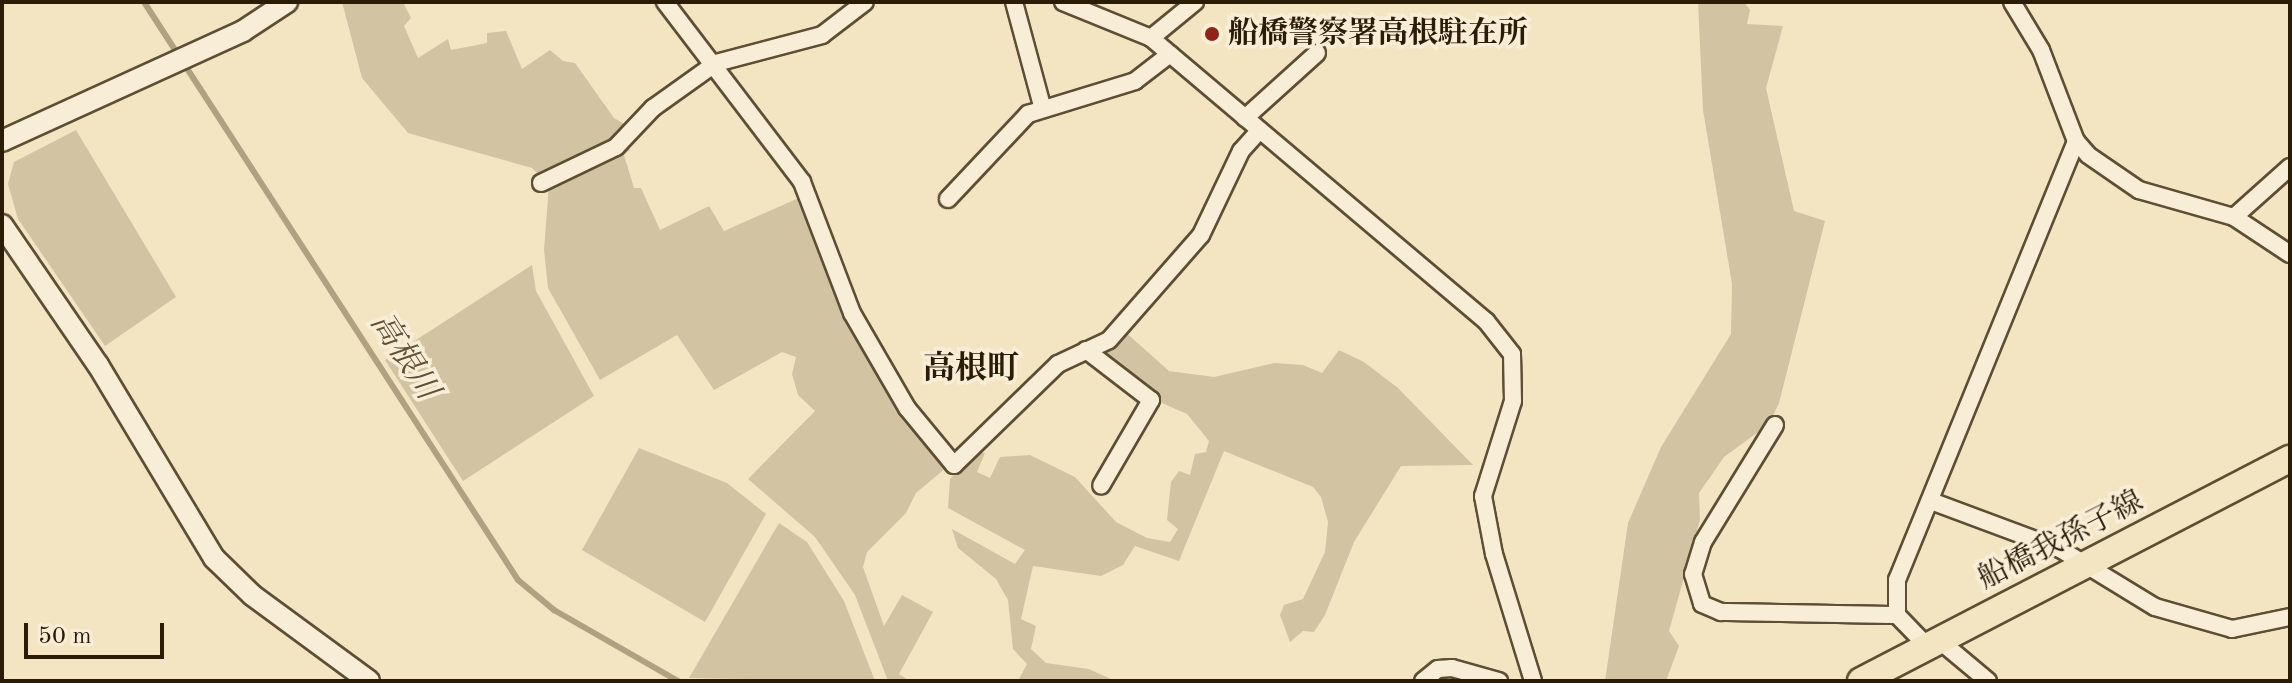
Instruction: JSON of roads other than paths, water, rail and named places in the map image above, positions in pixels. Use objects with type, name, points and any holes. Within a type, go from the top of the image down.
[{"type":"main road","name":"船橋我孫子線","points":[[1861,681],[2290,459]]},
{"type":"street","points":[[2,141],[243,31],[287,2]]},
{"type":"street","points":[[665,2],[716,63],[802,182],[852,313],[907,408],[954,465],[1058,364],[1109,340],[1201,235],[1241,151],[1260,130]]},
{"type":"street","points":[[541,183],[616,147],[653,108],[716,63],[822,35],[865,2]]},
{"type":"street","points":[[1014,2],[1042,106]]},
{"type":"street","points":[[1063,2],[1151,38],[1486,321],[1512,354],[1513,401],[1483,496],[1533,681]]},
{"type":"street","points":[[1151,38],[1195,2]]},
{"type":"street","points":[[2012,2],[2041,50],[2076,141],[2112,174],[2139,190],[2234,217],[2290,254]]},
{"type":"street","points":[[1245,118],[1317,53]]},
{"type":"street","points":[[948,199],[1028,114],[1042,106],[1135,81],[1170,54]]},
{"type":"street","points":[[1897,615],[1897,580],[2076,141]]},
{"type":"street","points":[[2234,217],[2290,167]]},
{"type":"street","points":[[2,225],[98,365],[214,558],[252,595],[369,681]]},
{"type":"street","points":[[1086,350],[1151,400],[1101,486]]},
{"type":"street","points":[[1775,425],[1703,542],[1693,574],[1702,604],[1721,612],[1897,615],[1988,681]]},
{"type":"street","points":[[1931,501],[2087,563],[2155,607],[2232,629],[2290,617]]},
{"type":"street","points":[[1423,681],[1438,669],[1452,668],[1499,681]]},
{"type":"waterway","name":"高根川","points":[[144,2],[518,580],[554,610],[678,681]]},
{"type":"place","name":"船橋警察署高根駐在所","points":[[1212,34]]},
{"type":"district","name":"高根町","points":[[971,370]]}]
